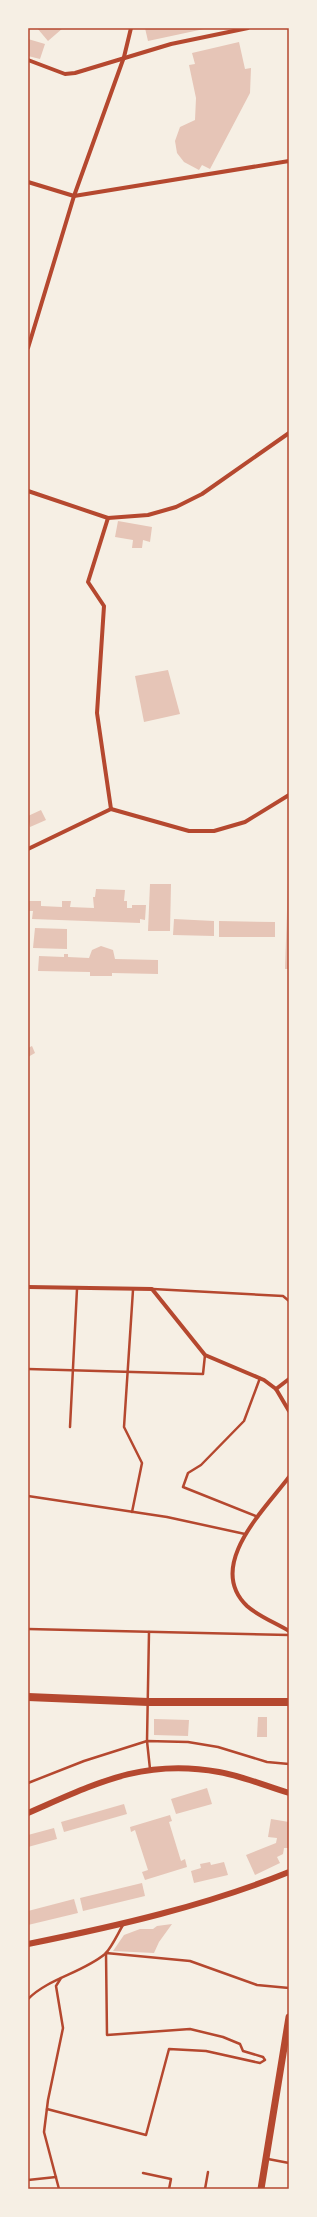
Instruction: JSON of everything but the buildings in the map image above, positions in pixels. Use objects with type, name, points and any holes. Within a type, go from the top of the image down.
[{"type":"main road","points":[[28,1697],[148,1702],[289,1702]]},
{"type":"main road","points":[[261,2189],[289,2017]]},
{"type":"street","points":[[28,348],[74,196],[124,57],[131,28]]},
{"type":"street","points":[[28,60],[65,74],[75,73],[124,57],[248,28]]},
{"type":"street","points":[[28,182],[74,196],[289,161]]},
{"type":"street","points":[[28,491],[108,518],[148,515],[176,507],[202,494],[289,433]]},
{"type":"street","points":[[108,518],[88,582],[104,606],[97,713],[111,809]]},
{"type":"street","points":[[28,849],[111,809],[189,831],[214,831],[245,822],[289,796]]},
{"type":"street","points":[[28,1287],[133,1290],[152,1289],[205,1355],[260,1378],[276,1389],[289,1411]]},
{"type":"street","points":[[276,1389],[289,1379]]},
{"type":"street","points":[[289,1477],[245,1534],[235,1552],[232,1572],[238,1590],[247,1606],[289,1631]]},
{"type":"street","points":[[28,1813],[106,1780],[150,1769],[188,1768],[220,1772],[289,1793]]},
{"type":"street","points":[[28,1944],[123,1924],[242,1891],[289,1872]]},
{"type":"lane","points":[[70,1427],[76,1289]]},
{"type":"lane","points":[[152,1289],[283,1296],[289,1301]]},
{"type":"lane","points":[[132,1512],[142,1463],[124,1427],[133,1290]]},
{"type":"lane","points":[[28,1369],[202,1374],[205,1355]]},
{"type":"lane","points":[[258,1517],[183,1487],[188,1473],[202,1465],[244,1421],[260,1378]]},
{"type":"lane","points":[[28,1496],[167,1517],[245,1534]]},
{"type":"lane","points":[[28,1629],[289,1635]]},
{"type":"lane","points":[[149,1632],[147,1741],[150,1769]]},
{"type":"lane","points":[[28,1783],[84,1761],[147,1741],[188,1742],[218,1746],[267,1762],[289,1764]]},
{"type":"lane","points":[[28,1999],[36,1991],[91,1963],[106,1953],[123,1924]]},
{"type":"lane","points":[[106,1953],[190,1960],[257,1985],[289,1988]]},
{"type":"lane","points":[[47,2109],[146,2135],[169,2049],[206,2051],[260,2064],[265,2060],[263,2057],[243,2052],[240,2044],[229,2039],[190,2030],[107,2035],[106,1953]]},
{"type":"lane","points":[[59,2189],[44,2132],[63,2028],[56,1986],[61,1978]]},
{"type":"lane","points":[[266,2158],[289,2163]]},
{"type":"lane","points":[[205,2189],[208,2172]]},
{"type":"lane","points":[[143,2173],[171,2179],[169,2189]]},
{"type":"lane","points":[[28,2180],[56,2177]]}]
